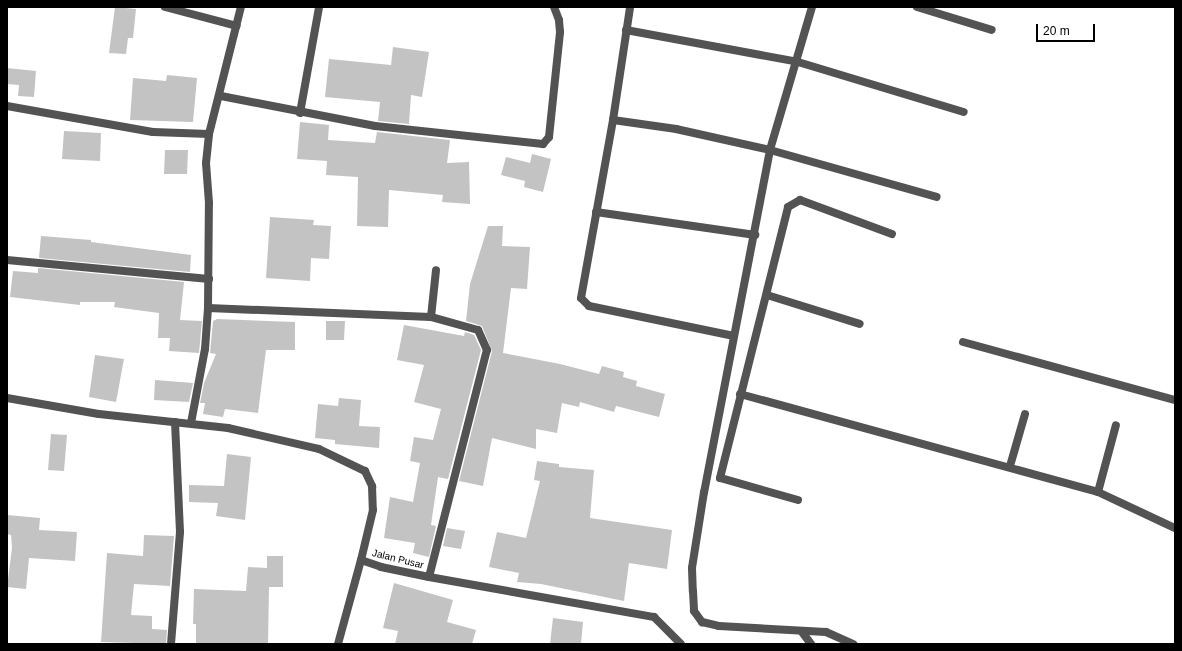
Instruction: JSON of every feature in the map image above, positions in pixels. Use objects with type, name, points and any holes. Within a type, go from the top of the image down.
[{"type":"street","points":[[165,7],[237,26]]},
{"type":"street","points":[[191,423],[205,349],[208,308],[209,279],[206,163],[209,134],[221,96],[241,7]]},
{"type":"street","points":[[300,113],[319,7]]},
{"type":"street","points":[[221,96],[300,113],[375,126],[543,144],[549,137],[560,32],[560,20],[554,7]]},
{"type":"street","points":[[630,7],[613,120],[581,298],[589,306],[734,336]]},
{"type":"street","points":[[812,7],[798,62],[770,150],[755,234],[734,336],[692,568],[694,610],[702,622],[718,626],[802,632],[826,632],[851,644]]},
{"type":"street","points":[[917,7],[992,30]]},
{"type":"street","points":[[626,30],[798,62],[964,112]]},
{"type":"street","points":[[7,106],[153,132],[209,134]]},
{"type":"street","points":[[613,120],[676,129],[770,150],[937,197]]},
{"type":"street","points":[[798,500],[720,478],[788,207],[800,200],[892,234]]},
{"type":"street","points":[[596,212],[755,234]]},
{"type":"street","points":[[7,260],[209,279]]},
{"type":"street","points":[[431,317],[436,270]]},
{"type":"street","points":[[766,295],[860,324]]},
{"type":"street","points":[[208,308],[431,317],[478,330],[487,350],[429,577]]},
{"type":"street","points":[[963,342],[1175,400]]},
{"type":"street","points":[[740,394],[1010,466],[1098,492],[1175,528]]},
{"type":"street","name":"Jalan Pusar","points":[[7,398],[99,414],[228,428],[319,449],[365,471],[372,486],[373,510],[361,560],[381,567],[429,577],[654,617],[681,644]]},
{"type":"street","points":[[1010,466],[1025,414]]},
{"type":"street","points":[[171,644],[180,532],[175,422]]},
{"type":"street","points":[[1098,492],[1116,425]]},
{"type":"street","points":[[338,644],[361,560]]},
{"type":"street","points":[[802,632],[811,644]]},
{"type":"building","points":[[115,7],[136,9],[133,38],[128,38],[126,54],[109,53]]},
{"type":"building","points":[[393,47],[429,52],[422,97],[411,95],[409,124],[378,121],[380,102],[325,97],[329,59],[391,65]]},
{"type":"building","points":[[7,68],[36,71],[34,97],[18,96],[19,85],[7,84]]},
{"type":"building","points":[[167,75],[197,78],[193,122],[130,120],[133,78],[166,81]]},
{"type":"building","points":[[300,122],[329,125],[328,140],[375,143],[377,132],[450,140],[447,163],[469,162],[470,204],[442,202],[443,195],[389,190],[388,227],[357,226],[358,177],[326,175],[327,161],[297,159]]},
{"type":"building","points":[[64,131],[101,133],[100,161],[62,159]]},
{"type":"building","points":[[165,150],[188,150],[187,174],[164,174]]},
{"type":"building","points":[[532,154],[551,159],[543,192],[524,187],[525,181],[501,175],[506,157],[530,163]]},
{"type":"building","points":[[270,217],[314,220],[313,225],[331,226],[329,259],[311,258],[310,281],[266,278]]},
{"type":"building","points":[[488,226],[503,226],[502,246],[530,247],[527,289],[511,288],[503,353],[560,364],[599,374],[602,366],[624,372],[623,377],[637,381],[636,386],[665,394],[659,417],[616,406],[614,412],[580,402],[579,407],[562,403],[557,433],[536,429],[536,449],[492,438],[483,486],[459,481],[492,351],[482,326],[466,321],[470,284]]},
{"type":"building","points":[[41,236],[91,240],[91,242],[191,255],[190,272],[39,258]]},
{"type":"building","points":[[38,268],[184,282],[180,320],[202,321],[199,353],[169,351],[170,338],[158,338],[159,313],[114,307],[115,302],[80,302],[80,305],[10,297],[13,271],[38,273]]},
{"type":"building","points":[[217,319],[295,322],[295,350],[266,350],[258,413],[225,409],[223,417],[203,414],[205,403],[200,403],[204,383],[216,354],[210,353],[213,321]]},
{"type":"building","points":[[326,321],[345,321],[344,340],[326,340]]},
{"type":"building","points":[[404,325],[464,336],[465,332],[474,335],[481,350],[448,479],[438,477],[431,525],[436,526],[429,557],[413,553],[415,543],[384,538],[390,497],[413,502],[420,463],[410,461],[414,437],[433,440],[441,409],[414,402],[424,365],[397,360]]},
{"type":"building","points":[[95,355],[124,359],[116,402],[89,397]]},
{"type":"building","points":[[155,380],[193,383],[189,402],[154,400]]},
{"type":"building","points":[[339,398],[361,400],[359,426],[380,427],[379,448],[335,444],[335,440],[315,438],[318,404],[338,406]]},
{"type":"building","points":[[51,434],[67,435],[64,471],[48,470]]},
{"type":"building","points":[[227,454],[251,457],[245,520],[216,516],[218,503],[189,502],[189,485],[224,486]]},
{"type":"building","points":[[537,461],[559,464],[559,467],[594,470],[590,518],[672,530],[667,569],[629,563],[624,601],[541,584],[517,582],[519,573],[489,567],[497,532],[526,538],[540,481],[534,480]]},
{"type":"building","points":[[7,515],[40,518],[39,530],[77,532],[75,561],[29,558],[26,589],[7,587],[12,548],[11,535],[7,534]]},
{"type":"building","points":[[447,528],[465,531],[461,549],[443,546]]},
{"type":"building","points":[[144,535],[174,536],[170,586],[134,584],[131,615],[152,616],[152,629],[167,630],[166,644],[101,642],[107,553],[143,556]]},
{"type":"building","points":[[267,556],[283,556],[283,587],[269,587],[268,644],[196,644],[196,624],[193,624],[194,589],[246,591],[248,567],[267,568]]},
{"type":"building","points":[[394,583],[453,600],[447,622],[476,630],[472,644],[395,644],[398,631],[383,628]]},
{"type":"building","points":[[553,618],[583,622],[581,644],[550,644]]}]
